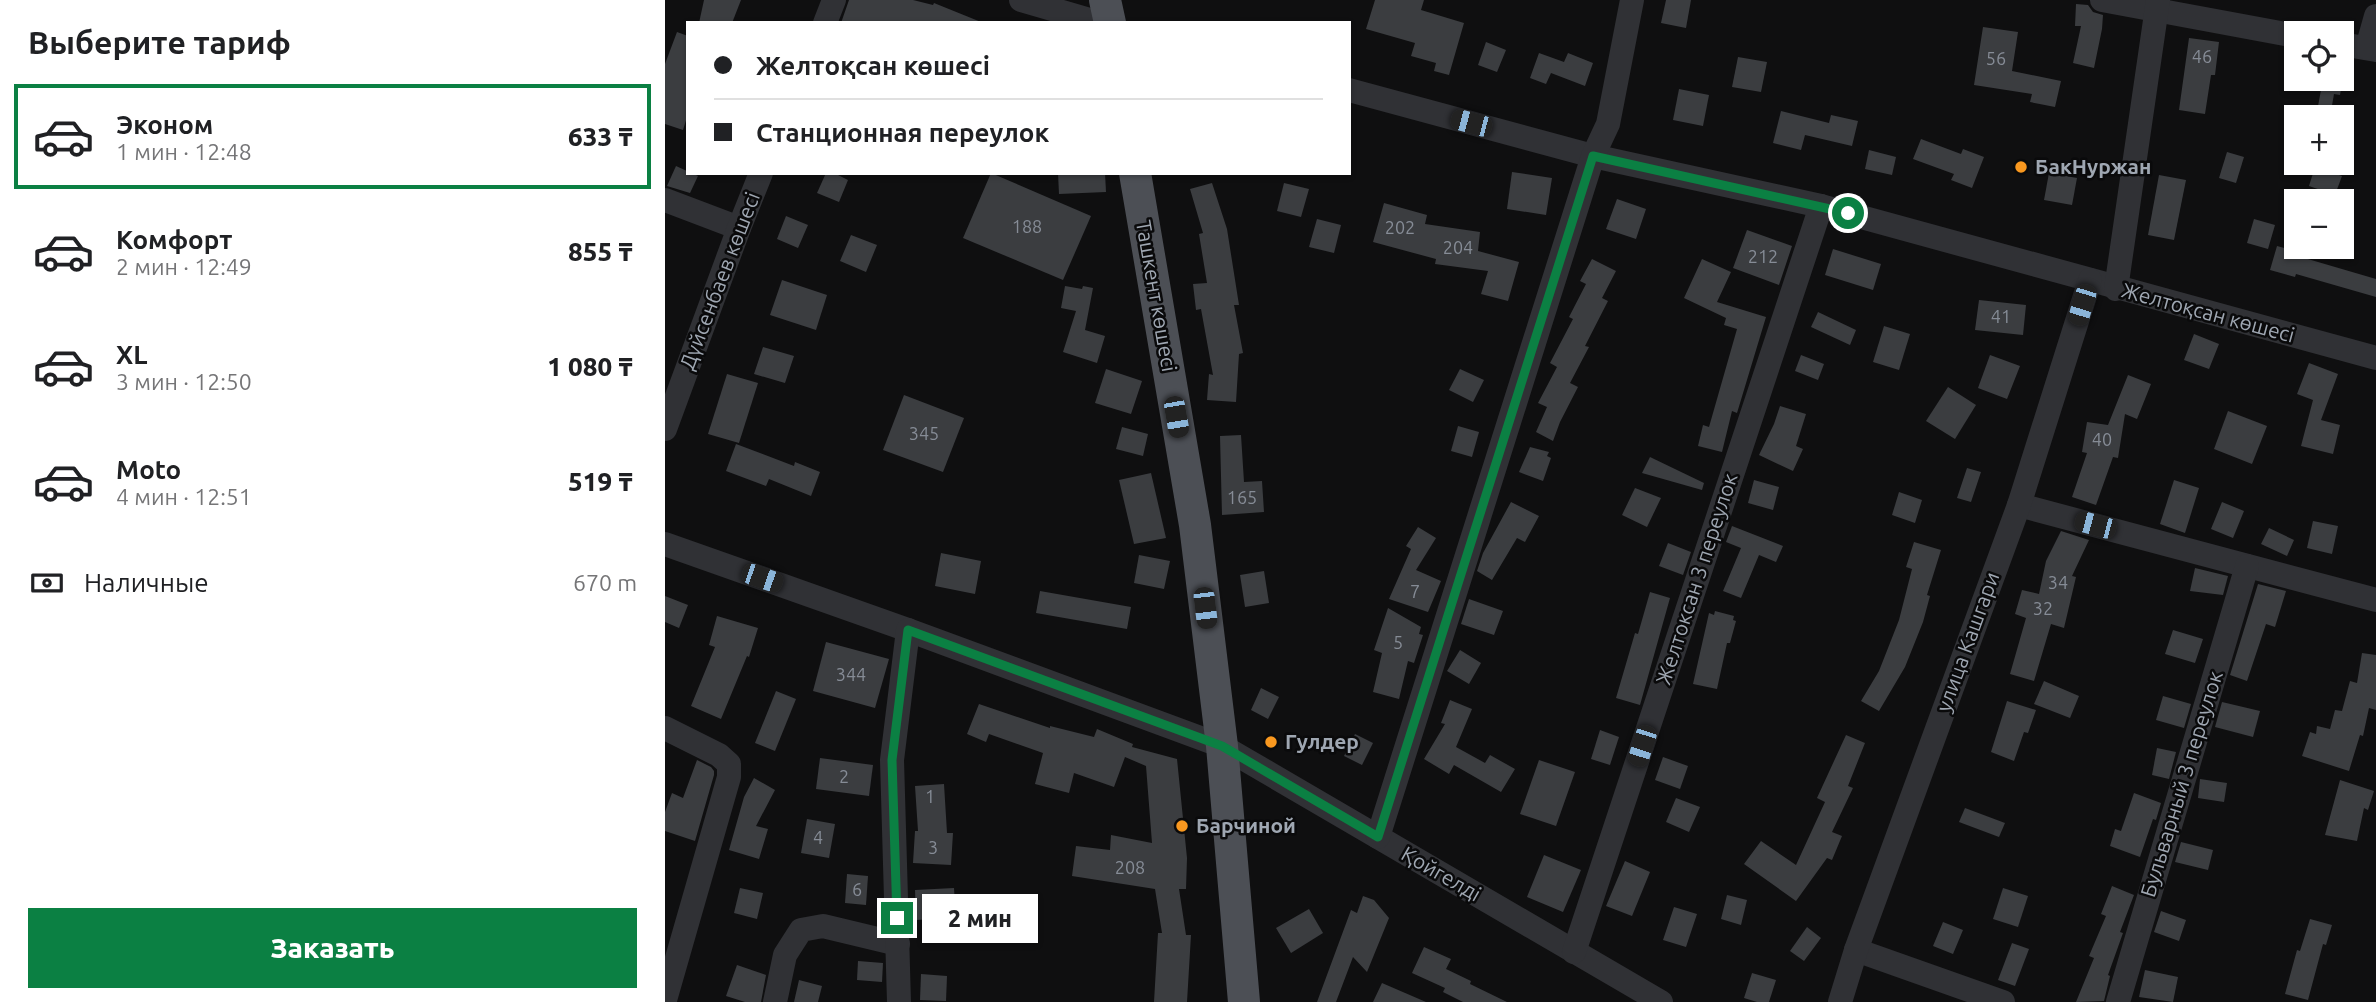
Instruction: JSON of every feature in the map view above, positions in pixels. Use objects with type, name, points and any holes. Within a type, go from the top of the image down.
[{"type":"main road","points":[[1105,0],[1110,21]]},
{"type":"main road","name":"Ташкент көшесі","points":[[1135,175],[1195,525],[1222,746],[1244,1002]]},
{"type":"street","points":[[825,21],[834,0]]},
{"type":"street","points":[[1021,0],[1093,21]]},
{"type":"street","points":[[1378,837],[1593,156],[1608,124],[1632,0]]},
{"type":"street","points":[[2102,0],[2157,5],[2284,33]]},
{"type":"street","points":[[2116,289],[2157,5]]},
{"type":"street","points":[[2371,49],[2376,16]]},
{"type":"street","name":"Желтоқсан көшесі","points":[[1351,91],[1593,156],[1821,206],[2116,289],[2376,358]]},
{"type":"street","name":"Дүйсенбаев көшесі","points":[[665,429],[760,175]]},
{"type":"street","points":[[665,200],[739,228]]},
{"type":"street","name":"Желтоксан 3 переулок","points":[[1574,952],[1821,206]]},
{"type":"street","name":"улица Кашгари","points":[[1840,1002],[1856,950],[2019,505],[2090,280]]},
{"type":"street","points":[[2019,505],[2376,600]]},
{"type":"street","name":"Қойгелді","points":[[665,544],[1222,746],[1661,1002]]},
{"type":"street","name":"Бульварный 3 переулок","points":[[2118,1002],[2247,566]]},
{"type":"street","points":[[899,1002],[892,760],[908,630]]},
{"type":"street","points":[[665,728],[719,755],[729,764],[729,777],[665,1000]]},
{"type":"street","points":[[775,1002],[785,955],[801,930],[823,926],[898,944]]},
{"type":"street","points":[[1856,950],[2003,1002]]},
{"type":"building","points":[[704,0],[741,0],[733,21],[699,21]]},
{"type":"building","points":[[849,0],[913,0],[933,5],[934,3],[979,21],[842,21]]},
{"type":"building","points":[[1375,0],[1424,0],[1421,10],[1464,23],[1449,75],[1434,71],[1436,63],[1411,56],[1415,43],[1366,29]]},
{"type":"building","points":[[1666,0],[1691,0],[1686,28],[1661,23]]},
{"type":"building","points":[[2076,4],[2088,5],[2093,12],[2103,15],[2094,68],[2073,63],[2081,26],[2075,26]]},
{"type":"building","points":[[1983,27],[2018,32],[2012,71],[2061,81],[2055,107],[2030,102],[2032,94],[1974,85]]},
{"type":"building","points":[[677,32],[686,35],[686,120],[683,130],[665,124],[665,64]]},
{"type":"building","points":[[2189,38],[2219,42],[2215,75],[2211,75],[2205,114],[2179,110]]},
{"type":"building","points":[[1486,42],[1506,50],[1497,72],[1478,65]]},
{"type":"building","points":[[1539,53],[1564,62],[1568,53],[1593,63],[1585,86],[1551,73],[1546,84],[1530,78]]},
{"type":"building","points":[[1738,57],[1767,62],[1761,92],[1732,87]]},
{"type":"building","points":[[1679,89],[1709,95],[1703,126],[1673,120]]},
{"type":"building","points":[[2321,91],[2341,91],[2340,95],[2334,94],[2332,105],[2318,105]]},
{"type":"building","points":[[1781,111],[1829,123],[1831,115],[1858,121],[1852,146],[1805,135],[1801,150],[1773,143]]},
{"type":"building","points":[[1921,139],[1961,154],[1963,149],[1984,157],[1972,188],[1951,180],[1954,174],[1913,159]]},
{"type":"building","points":[[1869,150],[1896,157],[1892,175],[1865,169]]},
{"type":"building","points":[[2227,152],[2244,157],[2236,183],[2219,178]]},
{"type":"building","points":[[676,166],[686,171],[686,175],[698,176],[690,193],[667,186]]},
{"type":"building","points":[[1512,172],[1552,178],[1546,215],[1507,209]]},
{"type":"building","points":[[2049,173],[2077,178],[2072,205],[2044,200]]},
{"type":"building","points":[[825,175],[838,175],[848,180],[839,202],[817,193]]},
{"type":"building","points":[[990,175],[1091,216],[1063,280],[963,238]]},
{"type":"building","points":[[1058,175],[1105,175],[1106,192],[1059,194]]},
{"type":"building","points":[[2159,175],[2186,180],[2174,240],[2148,235]]},
{"type":"building","points":[[2312,175],[2342,176],[2337,189],[2309,186]]},
{"type":"building","points":[[1212,183],[1227,229],[1239,305],[1234,305],[1243,353],[1239,354],[1236,402],[1207,400],[1209,374],[1213,375],[1201,309],[1196,310],[1193,284],[1207,283],[1199,234],[1203,233],[1190,189]]},
{"type":"building","points":[[1284,183],[1309,189],[1301,217],[1277,211]]},
{"type":"building","points":[[1617,199],[1646,209],[1636,239],[1606,229]]},
{"type":"building","points":[[1384,203],[1427,215],[1425,224],[1480,232],[1478,251],[1519,262],[1508,301],[1481,294],[1488,271],[1435,264],[1436,259],[1373,242]]},
{"type":"building","points":[[786,216],[808,225],[798,248],[777,239]]},
{"type":"building","points":[[1317,219],[1341,225],[1334,253],[1309,247]]},
{"type":"building","points":[[2254,219],[2275,225],[2268,249],[2247,243]]},
{"type":"building","points":[[1747,230],[1792,246],[1779,285],[1733,268]]},
{"type":"building","points":[[851,235],[877,245],[866,272],[840,261]]},
{"type":"building","points":[[2277,246],[2284,248],[2284,259],[2308,259],[2376,279],[2376,297],[2296,274],[2295,277],[2270,270]]},
{"type":"building","points":[[1833,249],[1881,264],[1873,290],[1825,275]]},
{"type":"building","points":[[1592,259],[1616,271],[1602,298],[1608,301],[1585,346],[1589,347],[1570,383],[1578,387],[1553,441],[1536,432],[1547,407],[1538,403],[1557,367],[1550,363],[1573,319],[1569,317],[1586,284],[1580,281]]},
{"type":"building","points":[[1702,259],[1731,272],[1717,302],[1766,317],[1737,413],[1732,411],[1722,452],[1698,446],[1703,425],[1709,427],[1737,329],[1724,325],[1726,318],[1684,298]]},
{"type":"building","points":[[782,280],[827,295],[816,330],[770,315]]},
{"type":"building","points":[[1065,286],[1093,288],[1085,330],[1105,336],[1097,363],[1063,352],[1076,311],[1061,308]]},
{"type":"building","points":[[1979,300],[2026,305],[2023,335],[1975,330]]},
{"type":"building","points":[[1818,312],[1856,330],[1850,345],[1811,327]]},
{"type":"building","points":[[1884,326],[1910,334],[1899,370],[1873,362]]},
{"type":"building","points":[[2194,334],[2219,344],[2209,369],[2184,360]]},
{"type":"building","points":[[763,347],[794,356],[785,383],[754,374]]},
{"type":"building","points":[[1801,355],[1824,364],[1818,380],[1795,371]]},
{"type":"building","points":[[1990,355],[2020,366],[2007,399],[1978,388]]},
{"type":"building","points":[[2309,363],[2338,374],[2321,420],[2340,425],[2333,454],[2301,446],[2313,400],[2297,394]]},
{"type":"building","points":[[1106,369],[1142,381],[1131,414],[1095,403]]},
{"type":"building","points":[[1460,369],[1484,380],[1473,402],[1449,390]]},
{"type":"building","points":[[727,374],[758,383],[739,443],[708,434]]},
{"type":"building","points":[[2128,375],[2151,384],[2137,419],[2125,414],[2118,458],[2113,457],[2096,505],[2072,497],[2087,453],[2082,452],[2087,422],[2108,425]]},
{"type":"building","points":[[1948,387],[1976,405],[1955,439],[1926,421]]},
{"type":"building","points":[[904,395],[964,418],[943,472],[883,450]]},
{"type":"building","points":[[1780,406],[1806,414],[1796,446],[1803,449],[1793,471],[1759,455]]},
{"type":"building","points":[[2228,411],[2267,426],[2252,464],[2214,449]]},
{"type":"building","points":[[1458,426],[1479,432],[1472,457],[1451,451]]},
{"type":"building","points":[[1122,427],[1148,434],[1143,456],[1116,449]]},
{"type":"building","points":[[1241,435],[1244,482],[1262,481],[1264,512],[1222,515],[1220,436]]},
{"type":"building","points":[[736,444],[794,466],[795,462],[820,472],[811,496],[769,479],[766,486],[726,471]]},
{"type":"building","points":[[1530,447],[1549,452],[1547,456],[1551,458],[1543,481],[1519,472]]},
{"type":"building","points":[[1650,457],[1704,483],[1702,490],[1642,473]]},
{"type":"building","points":[[1967,468],[1981,472],[1971,502],[1957,498]]},
{"type":"building","points":[[1151,473],[1166,538],[1134,544],[1119,480]]},
{"type":"building","points":[[1754,480],[1779,487],[1773,510],[1748,503]]},
{"type":"building","points":[[2174,480],[2199,488],[2185,533],[2160,524]]},
{"type":"building","points":[[1635,488],[1661,498],[1647,527],[1622,515]]},
{"type":"building","points":[[1899,492],[1922,500],[1915,523],[1892,515]]},
{"type":"building","points":[[1511,502],[1539,516],[1525,542],[1517,538],[1492,580],[1477,571],[1483,553]]},
{"type":"building","points":[[2222,502],[2244,511],[2233,538],[2211,529]]},
{"type":"building","points":[[2313,521],[2338,526],[2332,554],[2307,548]]},
{"type":"building","points":[[1732,526],[1783,546],[1776,562],[1759,555],[1741,598],[1723,591],[1741,548],[1726,542]]},
{"type":"building","points":[[1418,527],[1436,538],[1416,570],[1441,581],[1428,612],[1389,599],[1411,549],[1406,546]]},
{"type":"building","points":[[2269,528],[2294,540],[2287,556],[2261,544]]},
{"type":"building","points":[[2061,531],[2089,540],[2072,576],[2076,577],[2064,628],[2051,624],[2034,681],[2010,674],[2026,618],[2015,614],[2022,590],[2039,594],[2046,561]]},
{"type":"building","points":[[1914,542],[1941,550],[1927,595],[1930,596],[1923,622],[1905,667],[1879,711],[1861,701],[1879,671],[1899,620],[1912,569],[1906,567]]},
{"type":"building","points":[[1668,543],[1691,552],[1683,575],[1659,566]]},
{"type":"building","points":[[941,553],[981,561],[975,594],[935,586]]},
{"type":"building","points":[[1139,555],[1170,561],[1164,589],[1134,583]]},
{"type":"building","points":[[2195,568],[2228,576],[2223,595],[2190,591]]},
{"type":"building","points":[[1264,571],[1269,603],[1245,607],[1240,575]]},
{"type":"building","points":[[2258,584],[2286,591],[2275,627],[2266,624],[2247,681],[2230,675]]},
{"type":"building","points":[[1040,591],[1131,607],[1127,629],[1036,613]]},
{"type":"building","points":[[1650,592],[1670,598],[1640,705],[1616,698]]},
{"type":"building","points":[[665,596],[688,605],[679,628],[665,622]]},
{"type":"building","points":[[1469,599],[1503,611],[1494,635],[1461,624]]},
{"type":"building","points":[[1388,608],[1421,627],[1419,634],[1423,635],[1414,663],[1408,661],[1399,699],[1373,692],[1382,653],[1374,650]]},
{"type":"building","points":[[1715,611],[1734,616],[1733,620],[1736,621],[1730,643],[1727,643],[1717,689],[1693,684],[1709,613],[1714,615]]},
{"type":"building","points":[[717,616],[758,628],[749,657],[747,656],[721,719],[691,706],[715,647],[709,645]]},
{"type":"building","points":[[2173,630],[2203,639],[2195,663],[2165,654]]},
{"type":"building","points":[[826,642],[889,659],[875,708],[813,691]]},
{"type":"building","points":[[1460,650],[1481,663],[1469,684],[1447,671]]},
{"type":"building","points":[[2362,653],[2376,655],[2376,710],[2369,708],[2363,736],[2360,735],[2349,771],[2302,756],[2310,732],[2316,734],[2317,726],[2330,729],[2335,710],[2342,711],[2350,681],[2357,683]]},
{"type":"building","points":[[2044,681],[2079,696],[2070,718],[2034,704]]},
{"type":"building","points":[[1261,688],[1279,697],[1268,719],[1251,710]]},
{"type":"building","points":[[776,691],[796,699],[775,751],[755,743]]},
{"type":"building","points":[[2163,696],[2191,704],[2184,728],[2156,720]]},
{"type":"building","points":[[1450,700],[1472,709],[1456,747],[1485,763],[1490,755],[1515,769],[1501,792],[1454,765],[1449,774],[1424,759],[1445,724],[1441,723]]},
{"type":"building","points":[[2007,701],[2036,710],[2028,733],[2024,732],[2014,761],[1991,752]]},
{"type":"building","points":[[2222,702],[2260,711],[2253,737],[2215,727]]},
{"type":"building","points":[[979,704],[1050,728],[1094,737],[1097,729],[1133,744],[1132,747],[1177,759],[1187,858],[1186,889],[1179,889],[1186,935],[1191,935],[1187,1002],[1154,1002],[1158,933],[1162,933],[1155,889],[1072,876],[1076,846],[1110,850],[1111,835],[1152,843],[1146,766],[1125,757],[1114,787],[1074,773],[1069,793],[1035,784],[1043,753],[989,734],[986,742],[967,734]]},
{"type":"building","points":[[1600,730],[1619,737],[1610,765],[1591,759]]},
{"type":"building","points":[[1355,734],[1373,743],[1362,765],[1344,756]]},
{"type":"building","points":[[1846,735],[1865,743],[1848,786],[1853,788],[1832,832],[1842,836],[1832,860],[1827,858],[1796,901],[1744,864],[1761,841],[1796,865],[1825,802],[1817,798]]},
{"type":"building","points":[[2157,748],[2176,752],[2169,779],[2152,775]]},
{"type":"building","points":[[1663,757],[1688,766],[1680,789],[1655,780]]},
{"type":"building","points":[[820,758],[873,765],[869,796],[816,789]]},
{"type":"building","points":[[697,760],[711,767],[714,775],[695,841],[665,831],[665,812],[672,793],[683,798]]},
{"type":"building","points":[[1539,760],[1575,772],[1556,826],[1520,814]]},
{"type":"building","points":[[754,778],[775,790],[756,826],[768,829],[759,859],[729,850],[744,797]]},
{"type":"building","points":[[2200,779],[2227,783],[2224,802],[2198,798]]},
{"type":"building","points":[[2340,780],[2374,791],[2368,810],[2364,808],[2357,841],[2325,835]]},
{"type":"building","points":[[944,784],[947,833],[953,833],[951,865],[913,863],[915,831],[918,831],[915,786]]},
{"type":"building","points":[[2134,793],[2161,803],[2140,857],[2110,846],[2115,829],[2121,831]]},
{"type":"building","points":[[1676,798],[1700,807],[1689,832],[1666,822]]},
{"type":"building","points":[[1965,808],[2005,823],[1999,837],[1959,822]]},
{"type":"building","points":[[807,819],[835,824],[829,858],[801,853]]},
{"type":"building","points":[[2181,842],[2213,850],[2208,870],[2175,862]]},
{"type":"building","points":[[1544,855],[1581,870],[1563,912],[1527,897]]},
{"type":"building","points":[[1625,861],[1650,872],[1632,916],[1606,906]]},
{"type":"building","points":[[847,874],[868,876],[866,905],[845,903]]},
{"type":"building","points":[[2112,886],[2134,895],[2120,932],[2123,933],[2108,975],[2110,976],[2104,1001],[2076,1002],[2094,958],[2089,956],[2106,916],[2101,914]]},
{"type":"building","points":[[740,888],[763,893],[757,919],[734,913]]},
{"type":"building","points":[[954,888],[956,918],[916,920],[915,890]]},
{"type":"building","points":[[2003,888],[2028,896],[2018,927],[1993,919]]},
{"type":"building","points":[[1727,895],[1747,900],[1741,925],[1721,919]]},
{"type":"building","points":[[1363,896],[1374,900],[1389,918],[1367,972],[1353,957],[1336,1002],[1317,1002],[1351,910],[1357,913]]},
{"type":"building","points":[[1674,907],[1697,914],[1686,947],[1663,940]]},
{"type":"building","points":[[1309,909],[1323,933],[1291,953],[1276,928]]},
{"type":"building","points":[[2161,911],[2186,920],[2179,941],[2154,932]]},
{"type":"building","points":[[2310,919],[2332,925],[2326,945],[2323,944],[2308,1000],[2285,994],[2297,950],[2300,951]]},
{"type":"building","points":[[1943,922],[1963,930],[1953,954],[1933,946]]},
{"type":"building","points":[[1807,927],[1821,938],[1804,961],[1790,951]]},
{"type":"building","points":[[2012,943],[2029,949],[2015,986],[1998,980]]},
{"type":"building","points":[[1424,947],[1451,959],[1446,969],[1507,1002],[1463,1002],[1443,992],[1445,988],[1412,973]]},
{"type":"building","points":[[858,961],[883,963],[882,982],[857,980]]},
{"type":"building","points":[[737,965],[766,975],[761,1002],[745,1002],[726,996]]},
{"type":"building","points":[[2145,970],[2178,977],[2173,1002],[2139,997]]},
{"type":"building","points":[[1752,973],[1776,980],[1769,1002],[1744,998]]},
{"type":"building","points":[[921,974],[947,976],[946,1001],[920,1000]]},
{"type":"building","points":[[799,980],[822,986],[818,1002],[794,1002]]},
{"type":"building","points":[[1382,983],[1426,1002],[1373,1002]]},
{"type":"place","name":"БакНуржан","points":[[2021,167]]},
{"type":"place","name":"Гулдер","points":[[1271,742]]},
{"type":"place","name":"Барчиной","points":[[1182,826]]},
{"type":"route","points":[[897,918],[892,760],[908,630],[1222,746],[1378,837],[1593,156],[1848,213]]}]
